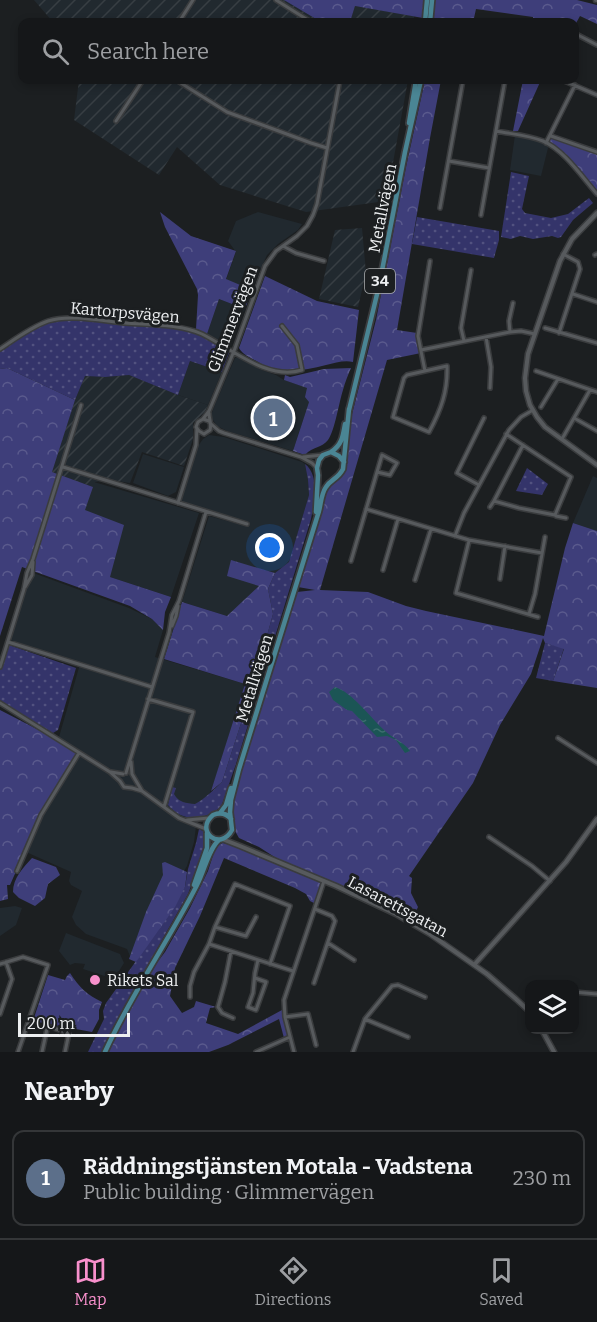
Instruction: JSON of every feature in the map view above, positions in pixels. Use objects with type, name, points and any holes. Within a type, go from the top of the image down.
[{"type":"main road","points":[[425,18],[427,0]]},
{"type":"main road","points":[[430,18],[432,0]]},
{"type":"main road","name":"Metallvägen","points":[[405,152],[415,84]]},
{"type":"main road","name":"Metallvägen","points":[[331,452],[341,441],[379,286],[420,84]]},
{"type":"main road","name":"Metallvägen","points":[[344,462],[349,409]]},
{"type":"main road","points":[[317,468],[323,455],[331,452],[344,462]]},
{"type":"main road","name":"34","points":[[332,481],[339,476],[344,462]]},
{"type":"main road","name":"34","points":[[317,468],[318,475]]},
{"type":"main road","points":[[318,475],[324,480],[332,481]]},
{"type":"main road","name":"Metallvägen","points":[[314,525],[318,500],[318,475]]},
{"type":"main road","name":"Metallvägen","points":[[231,819],[231,800],[239,769],[324,489],[332,481]]},
{"type":"main road","name":"Metallvägen","points":[[220,813],[226,805],[239,769]]},
{"type":"main road","points":[[185,907],[206,854],[206,824],[209,818],[220,813],[231,819]]},
{"type":"main road","name":"34","points":[[231,819],[233,826],[231,832]]},
{"type":"main road","points":[[207,831],[212,838],[221,840]]},
{"type":"main road","points":[[105,1052],[131,1000],[185,907],[202,874],[212,847],[231,832]]},
{"type":"street","points":[[182,18],[193,0]]},
{"type":"street","points":[[276,0],[305,18]]},
{"type":"street","points":[[579,36],[597,45]]},
{"type":"street","points":[[116,121],[139,84]]},
{"type":"street","points":[[182,84],[227,112],[327,148]]},
{"type":"street","name":"Glimmervägen","points":[[197,428],[198,422],[209,411],[265,266],[273,254],[302,231],[313,215],[339,84]]},
{"type":"street","points":[[440,208],[462,84]]},
{"type":"street","points":[[481,215],[504,84]]},
{"type":"street","points":[[546,143],[575,85],[597,95]]},
{"type":"street","points":[[496,131],[546,143],[563,156],[597,194]]},
{"type":"street","points":[[550,136],[597,152]]},
{"type":"street","points":[[449,160],[489,168]]},
{"type":"street","points":[[597,213],[569,242],[556,269],[527,359],[525,378],[527,396],[545,428],[597,465]]},
{"type":"street","points":[[283,246],[296,254],[324,261]]},
{"type":"street","points":[[559,333],[580,271],[578,262],[563,254]]},
{"type":"street","points":[[425,371],[418,336],[430,261]]},
{"type":"street","points":[[464,341],[461,328],[471,270]]},
{"type":"street","points":[[573,293],[597,302]]},
{"type":"street","points":[[510,332],[509,321],[513,303]]},
{"type":"street","name":"Kartorpsvägen","points":[[0,349],[42,323],[66,319],[186,329],[260,366],[290,373],[302,370],[297,345],[282,326]]},
{"type":"street","points":[[544,328],[597,344]]},
{"type":"street","points":[[421,350],[510,332],[535,334]]},
{"type":"street","points":[[486,337],[491,368],[490,388]]},
{"type":"street","points":[[447,366],[448,379],[443,404],[429,432],[393,417],[404,378],[407,375],[425,371],[447,366]]},
{"type":"street","points":[[536,371],[597,392]]},
{"type":"street","points":[[541,407],[558,379]]},
{"type":"street","points":[[561,440],[591,390]]},
{"type":"street","points":[[0,667],[27,573],[81,405]]},
{"type":"street","points":[[455,536],[506,434],[516,421],[533,410]]},
{"type":"street","name":"Glimmervägen","points":[[209,411],[211,428],[209,432]]},
{"type":"street","points":[[479,485],[457,473],[484,418]]},
{"type":"street","points":[[574,418],[597,431]]},
{"type":"street","points":[[203,419],[219,431]]},
{"type":"street","points":[[177,503],[196,444],[197,428]]},
{"type":"street","points":[[197,428],[200,433],[204,434]]},
{"type":"street","points":[[196,444],[204,434],[219,431],[302,457],[317,468]]},
{"type":"street","points":[[506,434],[570,477],[555,515]]},
{"type":"street","points":[[490,507],[523,445]]},
{"type":"street","points":[[302,457],[323,455]]},
{"type":"street","points":[[351,561],[366,509],[382,455],[397,463],[390,475],[377,472]]},
{"type":"street","points":[[62,467],[248,524]]},
{"type":"street","points":[[494,501],[566,518]]},
{"type":"street","points":[[366,509],[469,540],[542,553]]},
{"type":"street","points":[[120,781],[131,760],[169,633],[172,615],[179,601],[206,512]]},
{"type":"street","points":[[383,570],[398,519]]},
{"type":"street","points":[[415,580],[430,529]]},
{"type":"street","points":[[529,614],[535,594],[545,537]]},
{"type":"street","points":[[469,540],[456,593],[538,617]]},
{"type":"street","points":[[500,579],[505,546]]},
{"type":"street","points":[[8,642],[152,687]]},
{"type":"street","points":[[148,699],[194,712],[165,807]]},
{"type":"street","points":[[0,704],[110,772],[124,787],[142,791],[183,820],[207,831]]},
{"type":"street","points":[[558,738],[597,763]]},
{"type":"street","points":[[17,871],[42,815],[79,753]]},
{"type":"street","points":[[131,760],[132,774],[142,791]]},
{"type":"street","points":[[110,772],[132,774]]},
{"type":"street","points":[[132,788],[136,782]]},
{"type":"street","points":[[183,820],[209,818]]},
{"type":"street","points":[[474,964],[574,853],[597,819]]},
{"type":"street","points":[[231,832],[240,846]]},
{"type":"street","points":[[489,837],[550,880]]},
{"type":"street","name":"Lasarettsgatan","points":[[221,840],[324,881],[403,918],[474,964],[525,1007]]},
{"type":"street","points":[[294,1052],[285,1017],[285,997],[324,881]]},
{"type":"street","points":[[190,997],[191,980],[235,884],[290,906],[270,964]]},
{"type":"street","points":[[314,983],[335,922],[332,916],[315,909]]},
{"type":"street","points":[[215,927],[246,936],[256,917]]},
{"type":"street","points":[[328,943],[354,960]]},
{"type":"street","points":[[209,944],[293,971]]},
{"type":"street","points":[[231,951],[218,1007],[219,1011],[233,1018]]},
{"type":"street","points":[[0,964],[23,957],[48,965],[18,1052]]},
{"type":"street","points":[[255,978],[266,982],[256,1010],[249,1007],[258,960]]},
{"type":"street","points":[[0,1014],[12,980],[6,962]]},
{"type":"street","points":[[353,1052],[365,1019],[394,985],[425,997]]},
{"type":"street","points":[[579,992],[597,994]]},
{"type":"street","points":[[285,1017],[308,1014],[316,1045]]},
{"type":"street","points":[[365,1019],[408,1037]]},
{"type":"street","points":[[42,1052],[47,1029],[50,1027],[69,1033],[65,1052]]},
{"type":"street","points":[[545,1034],[554,1052]]},
{"type":"street","points":[[256,1052],[290,1037]]},
{"type":"shaded area","points":[[34,0],[284,0],[314,18],[50,18]]},
{"type":"shaded area","points":[[355,6],[414,16],[414,18],[351,18]]},
{"type":"shaded area","points":[[78,84],[407,84],[386,201],[306,212],[220,185],[177,147],[159,175],[74,120]]},
{"type":"shaded area","points":[[515,135],[549,144],[541,176],[510,170]]},
{"type":"shaded area","points":[[511,172],[529,176],[522,209],[525,213],[551,218],[568,214],[589,198],[593,203],[573,220],[561,237],[533,239],[520,236],[511,239],[501,237]]},
{"type":"shaded area","points":[[258,212],[302,224],[298,230],[267,255],[252,290],[226,280],[236,252],[228,241],[236,221]]},
{"type":"shaded area","points":[[417,217],[499,231],[494,258],[412,244]]},
{"type":"shaded area","points":[[362,228],[366,273],[358,307],[319,299],[335,230]]},
{"type":"shaded area","points":[[219,299],[245,309],[231,346],[207,334]]},
{"type":"shaded area","points":[[52,317],[194,330],[221,344],[229,353],[222,372],[190,361],[178,395],[129,375],[85,376],[75,400],[7,368],[0,369],[0,346]]},
{"type":"shaded area","points":[[238,357],[284,380],[308,388],[309,402],[293,451],[227,431],[217,426],[213,420],[211,415],[216,402],[235,358]]},
{"type":"shaded area","points":[[190,361],[222,372],[208,405],[178,395]]},
{"type":"shaded area","points":[[129,375],[208,405],[205,412],[193,423],[193,439],[184,466],[142,452],[130,483],[110,480],[95,482],[93,487],[51,472],[85,376]]},
{"type":"shaded area","points":[[209,435],[224,437],[302,462],[305,464],[308,480],[309,495],[289,563],[275,573],[231,561],[260,586],[227,616],[182,602],[209,516],[239,524],[241,520],[181,501],[198,446]]},
{"type":"shaded area","points":[[143,454],[184,467],[176,492],[168,496],[133,483]]},
{"type":"shaded area","points":[[305,464],[313,475],[314,482],[311,519],[221,807],[201,817],[180,815],[168,805],[172,787],[176,788],[174,794],[178,799],[195,804],[222,782],[273,614],[268,589],[275,573],[289,562],[309,495]]},
{"type":"shaded area","points":[[527,468],[548,484],[542,495],[516,491]]},
{"type":"shaded area","points":[[593,476],[597,478],[597,531],[573,523]]},
{"type":"shaded area","points":[[94,482],[199,513],[171,597],[110,577],[84,510]]},
{"type":"shaded area","points":[[28,571],[129,608],[152,619],[163,630],[155,657],[245,684],[215,780],[196,827],[187,866],[132,961],[127,949],[86,934],[76,925],[72,917],[82,891],[71,885],[69,881],[71,872],[26,852],[80,664],[7,639]]},
{"type":"shaded area","points":[[545,643],[564,648],[553,681],[536,678]]},
{"type":"shaded area","points":[[6,644],[76,668],[58,730],[53,733],[0,702],[0,662]]},
{"type":"shaded area","points":[[199,829],[203,831],[206,840],[205,849],[188,894],[110,1040],[102,1052],[88,1052],[104,1019],[103,1011],[106,1003],[185,887]]},
{"type":"shaded area","points":[[15,906],[22,908],[16,925],[0,936],[0,908]]},
{"type":"shaded area","points":[[66,933],[120,954],[124,963],[114,979],[83,969],[85,964],[70,965],[59,951]]},
{"type":"green space","points":[[284,0],[424,0],[423,18],[355,6],[351,18],[314,18]]},
{"type":"green space","points":[[435,0],[577,0],[597,5],[597,24],[580,16],[579,18],[533,18],[476,9],[474,18],[433,18]]},
{"type":"green space","points":[[424,84],[440,84],[397,330],[417,333],[421,353],[387,360],[320,590],[368,592],[426,611],[544,636],[573,523],[597,531],[597,688],[553,681],[564,649],[545,643],[543,638],[531,674],[500,725],[473,783],[409,876],[412,878],[411,893],[418,907],[411,922],[324,882],[314,903],[306,894],[295,888],[224,858],[175,968],[170,996],[182,1013],[194,1007],[196,1001],[216,1007],[210,1008],[206,1023],[238,1034],[282,1010],[288,1036],[284,1038],[279,1019],[209,1052],[106,1052],[129,1000],[165,952],[190,908],[208,871],[216,846],[223,843],[228,844],[287,865],[259,847],[239,838],[235,831],[234,795],[297,592],[315,590],[298,587],[319,520],[325,492],[342,476],[345,468],[350,422],[376,320]]},
{"type":"green space","points":[[522,84],[539,84],[518,131],[513,131]]},
{"type":"green space","points":[[549,134],[597,152],[597,195],[563,155],[546,142]]},
{"type":"green space","points":[[160,212],[191,236],[236,251],[226,279],[252,290],[245,309],[219,299],[207,334],[196,329],[197,289],[165,227]]},
{"type":"green space","points":[[265,276],[317,301],[359,310],[353,362],[346,361],[300,370],[283,370],[266,366],[243,353],[239,348]]},
{"type":"green space","points":[[7,368],[75,400],[52,472],[93,487],[85,510],[124,525],[110,577],[171,597],[165,612],[163,630],[152,619],[130,606],[22,567],[0,636],[0,369]]},
{"type":"green space","points":[[351,368],[328,440],[305,455],[293,451],[309,402],[305,397],[307,388],[284,380],[285,375],[290,377],[324,369]]},
{"type":"green space","points":[[231,560],[275,573],[268,589],[273,614],[222,782],[211,791],[245,684],[164,659],[182,602],[227,616],[259,586],[227,576]]},
{"type":"green space","points":[[0,710],[58,740],[78,754],[40,817],[10,885],[7,885],[8,899],[0,901]]},
{"type":"green space","points":[[32,858],[56,867],[60,875],[48,884],[45,898],[35,906],[19,898],[13,892],[13,887],[22,869]]},
{"type":"green space","points":[[165,862],[187,872],[185,887],[175,907],[136,962],[129,959],[146,912],[163,875],[162,863]]},
{"type":"green space","points":[[70,973],[84,990],[102,1002],[99,1019],[92,1032],[33,1021],[48,975],[65,980]]},
{"type":"water","points":[[335,687],[348,694],[384,730],[410,751],[405,753],[396,740],[387,736],[377,737],[352,711],[333,700],[329,692]]},
{"type":"place","name":"Räddningstjänsten Motala - Vadstena","points":[[273,418]]},
{"type":"place","name":"Rikets Sal","points":[[95,980]]}]
